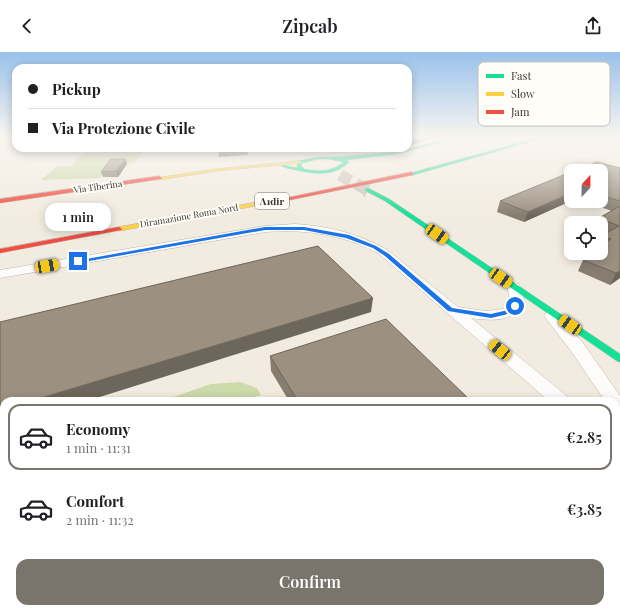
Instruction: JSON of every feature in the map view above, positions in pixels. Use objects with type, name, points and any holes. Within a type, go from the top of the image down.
[{"type":"main road","name":"Via Tiberina","points":[[0,201],[216,170],[268,165],[301,165],[314,172],[336,173],[347,164]]},
{"type":"main road","name":"A1dir","points":[[278,191],[422,164]]},
{"type":"main road","name":"Diramazione Roma Nord","points":[[0,250],[354,186],[453,164]]},
{"type":"main road","points":[[368,190],[387,200],[620,359]]},
{"type":"street","points":[[0,274],[265,229],[295,228],[347,236],[374,247],[387,255],[450,310],[556,397]]},
{"type":"street","points":[[450,310],[486,316],[503,314],[512,311],[518,298],[514,287]]},
{"type":"street","points":[[535,302],[559,325],[577,347],[611,397]]},
{"type":"green space","points":[[73,164],[111,164],[100,178],[41,180],[57,166],[71,166]]},
{"type":"green space","points":[[240,382],[257,388],[261,395],[255,397],[174,397],[211,384]]},
{"type":"building","points":[[107,164],[122,164],[116,171],[101,172]]},
{"type":"building","points":[[608,165],[620,168],[620,201],[608,197]]},
{"type":"building","points":[[564,175],[564,196],[528,212],[500,201]]},
{"type":"building","points":[[620,206],[620,271],[616,273],[583,260],[608,260],[608,240],[611,239],[608,238],[608,232],[619,226],[608,222],[608,216],[602,216]]},
{"type":"building","points":[[318,246],[373,298],[44,397],[0,397],[0,322]]},
{"type":"building","points":[[386,319],[467,397],[296,397],[270,356]]},
{"type":"tunnel","points":[[340,175],[368,190],[366,189]]},
{"type":"traffic: fast","points":[[299,164],[299,166],[302,169]]},
{"type":"traffic: fast","points":[[283,166],[308,171],[325,172],[340,168],[344,164]]},
{"type":"traffic: fast","points":[[411,174],[446,164]]},
{"type":"traffic: fast","points":[[368,190],[387,200],[620,359]]},
{"type":"traffic: slow","points":[[159,178],[216,170],[277,164]]},
{"type":"traffic: slow","points":[[119,229],[275,201]]},
{"type":"traffic: jam","points":[[275,201],[411,174]]},
{"type":"traffic: jam","points":[[0,201],[159,178]]},
{"type":"traffic: jam","points":[[0,251],[119,229]]},
{"type":"route","points":[[78,261],[265,229],[284,227],[304,228],[347,236],[374,247],[387,255],[450,310],[475,315],[491,316],[510,312],[515,306]]}]
